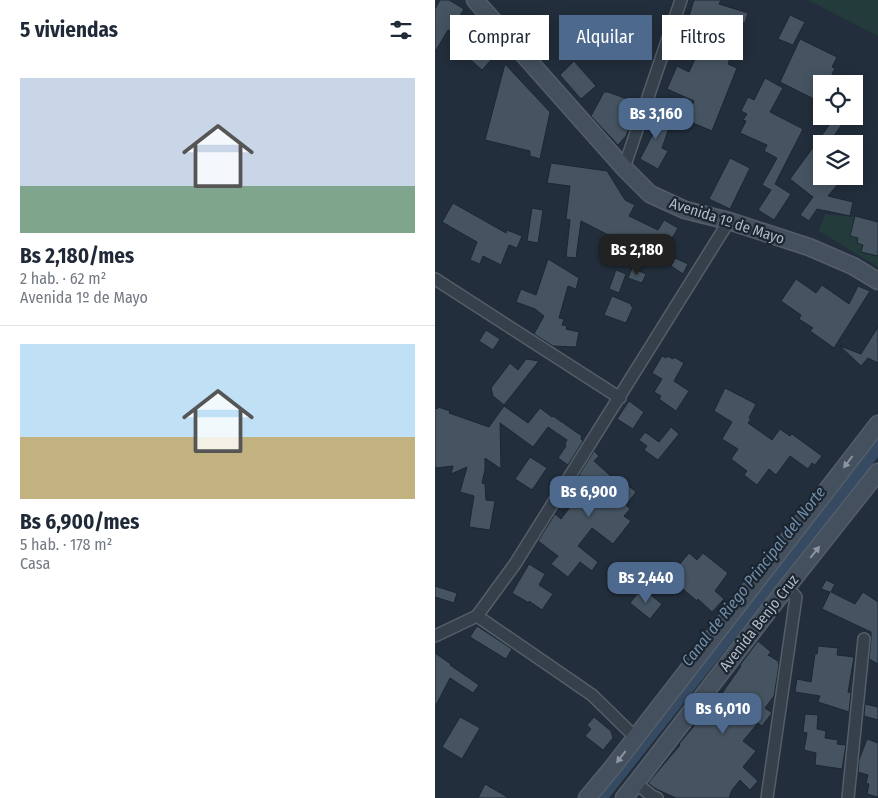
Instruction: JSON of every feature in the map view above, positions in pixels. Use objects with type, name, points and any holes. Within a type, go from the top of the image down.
[{"type":"main road","name":"Avenida 1º de Mayo","points":[[475,0],[624,168],[650,194],[685,210],[729,221],[809,247],[853,266],[878,281]]},
{"type":"main road","name":"Avenida Benjo Cruz","points":[[587,798],[636,738],[878,424]]},
{"type":"main road","name":"Avenida Benjo Cruz","points":[[624,798],[878,472]]},
{"type":"street","points":[[624,168],[681,0]]},
{"type":"street","points":[[435,636],[477,616],[515,564],[729,221]]},
{"type":"street","points":[[435,279],[620,398]]},
{"type":"street","points":[[767,798],[796,597],[787,587]]},
{"type":"street","points":[[477,616],[592,695],[636,738]]},
{"type":"street","points":[[848,798],[864,639]]},
{"type":"street","points":[[636,784],[657,798]]},
{"type":"green space","points":[[808,0],[878,0],[878,36]]},
{"type":"green space","points":[[825,214],[864,218],[878,222],[878,267],[819,231]]},
{"type":"building","points":[[440,0],[449,0],[464,9],[460,15],[450,15],[450,31],[448,30],[435,52],[435,9]]},
{"type":"building","points":[[694,0],[721,0],[719,4],[748,13],[745,23],[743,22],[743,15],[689,15]]},
{"type":"building","points":[[790,15],[805,22],[793,45],[778,39]]},
{"type":"building","points":[[800,39],[837,57],[832,67],[835,68],[832,75],[813,75],[813,98],[780,82]]},
{"type":"building","points":[[471,60],[491,60],[482,70]]},
{"type":"building","points":[[695,60],[730,60],[728,64],[737,68],[712,131],[686,120],[694,101],[667,89],[677,66],[689,72]]},
{"type":"building","points":[[574,61],[596,86],[581,99],[560,75]]},
{"type":"building","points":[[505,64],[550,112],[540,159],[530,156],[530,151],[485,140]]},
{"type":"building","points":[[765,78],[783,88],[770,112],[803,129],[775,184],[791,194],[774,220],[758,210],[771,190],[762,185],[777,158],[764,151],[767,145],[740,133],[746,121],[743,120],[747,114],[741,111],[748,97],[754,100]]},
{"type":"building","points":[[604,92],[638,103],[626,136],[618,145],[591,116]]},
{"type":"building","points":[[651,112],[672,119],[662,148],[668,151],[658,169],[640,159],[654,132],[645,129]]},
{"type":"building","points":[[829,125],[842,125],[834,135],[822,135]]},
{"type":"building","points":[[813,147],[813,185],[837,185],[828,196],[853,202],[850,216],[817,209],[809,221],[800,215],[813,197],[790,179]]},
{"type":"building","points":[[730,158],[750,168],[730,209],[709,199]]},
{"type":"building","points":[[551,163],[607,171],[625,200],[635,205],[629,216],[658,230],[664,220],[678,228],[660,259],[646,252],[648,249],[620,235],[618,240],[581,221],[576,258],[566,257],[570,220],[566,219],[570,186],[547,183]]},
{"type":"building","points":[[453,203],[506,233],[507,230],[522,236],[517,248],[509,245],[501,265],[483,256],[480,264],[470,260],[477,242],[442,222]]},
{"type":"building","points":[[532,208],[543,210],[538,243],[527,241]]},
{"type":"building","points":[[855,216],[878,222],[878,256],[861,252],[863,245],[857,243],[858,238],[850,236]]},
{"type":"building","points":[[675,258],[688,264],[683,274],[671,266]]},
{"type":"building","points":[[548,259],[579,278],[576,289],[568,286],[559,318],[564,319],[562,325],[567,326],[566,329],[579,332],[576,347],[553,346],[534,334],[544,316],[535,309],[516,302],[521,289],[536,295]]},
{"type":"building","points":[[632,268],[646,274],[642,283],[628,278]]},
{"type":"building","points":[[616,270],[626,274],[619,293],[609,289]]},
{"type":"building","points":[[796,279],[816,293],[822,285],[849,304],[858,286],[870,291],[834,348],[810,331],[813,328],[799,319],[801,315],[781,301]]},
{"type":"building","points":[[612,296],[631,304],[633,307],[626,323],[604,315]]},
{"type":"building","points":[[878,327],[878,363],[868,358],[861,366],[840,346],[861,354]]},
{"type":"building","points":[[486,330],[500,339],[493,350],[479,341]]},
{"type":"building","points":[[662,356],[673,359],[674,357],[684,363],[674,381],[689,391],[676,411],[659,399],[661,396],[654,392],[662,379],[652,373]]},
{"type":"building","points":[[526,359],[539,361],[504,405],[493,396],[491,388],[510,363],[518,370]]},
{"type":"building","points":[[725,388],[756,404],[748,423],[772,440],[780,429],[790,436],[792,434],[822,456],[815,465],[812,463],[808,469],[790,456],[776,475],[769,469],[757,485],[744,475],[747,471],[731,459],[738,449],[722,439],[732,422],[714,411]]},
{"type":"building","points":[[629,401],[644,412],[633,429],[617,419]]},
{"type":"building","points":[[504,406],[528,423],[540,408],[582,436],[581,439],[583,441],[568,465],[558,458],[566,446],[567,440],[548,427],[533,447],[500,423],[501,469],[485,458],[482,483],[485,484],[486,500],[495,501],[490,530],[469,527],[474,496],[460,492],[467,467],[451,474],[453,466],[435,468],[435,408],[437,409],[438,407],[450,411],[449,413],[489,427]]},
{"type":"building","points":[[671,427],[679,434],[658,460],[644,450],[647,446],[639,440],[645,432],[659,442]]},
{"type":"building","points":[[594,451],[599,456],[594,461],[615,480],[618,477],[636,492],[626,505],[630,509],[624,516],[631,521],[613,544],[592,528],[578,546],[598,562],[592,571],[580,562],[568,577],[551,564],[558,556],[538,541],[555,514],[561,519],[588,483],[579,475]]},
{"type":"building","points":[[530,457],[547,468],[532,490],[515,479]]},
{"type":"building","points":[[689,553],[697,560],[703,553],[728,573],[715,591],[724,599],[712,612],[669,577]]},
{"type":"building","points":[[529,564],[545,574],[539,585],[553,594],[542,610],[512,593]]},
{"type":"building","points":[[826,580],[835,584],[831,592],[855,604],[863,592],[878,602],[878,664],[869,659],[871,632],[822,609],[830,592],[821,589]]},
{"type":"building","points":[[435,586],[457,593],[454,603],[435,597]]},
{"type":"building","points":[[642,588],[662,604],[650,619],[630,603]]},
{"type":"building","points":[[477,626],[512,649],[506,659],[470,637]]},
{"type":"building","points":[[758,641],[771,652],[768,655],[778,661],[779,665],[774,696],[765,708],[772,713],[762,726],[758,723],[743,741],[756,751],[743,767],[758,781],[750,790],[740,780],[732,790],[729,798],[676,798],[656,789],[648,783],[714,700],[716,702]]},
{"type":"building","points":[[818,646],[838,648],[837,655],[854,657],[848,692],[851,693],[849,712],[818,702],[820,696],[795,692],[797,679],[811,682]]},
{"type":"building","points":[[435,653],[479,685],[473,693],[450,678],[435,707]]},
{"type":"building","points":[[865,704],[878,707],[878,720],[864,716]]},
{"type":"building","points":[[805,714],[818,715],[817,729],[826,731],[825,738],[838,740],[837,744],[846,745],[842,769],[815,765],[816,753],[804,750],[807,733],[803,732]]},
{"type":"building","points":[[460,717],[480,728],[462,759],[442,747]]},
{"type":"building","points":[[594,717],[611,731],[613,738],[603,750],[585,736],[591,729],[587,725]]},
{"type":"building","points":[[867,739],[878,743],[878,797],[867,794],[869,784],[866,783],[868,775],[858,772],[859,760]]},
{"type":"building","points":[[485,784],[509,798],[478,798]]},
{"type":"waterway","name":"Canal de Riego Principal del Norte","points":[[600,798],[878,446]]}]
